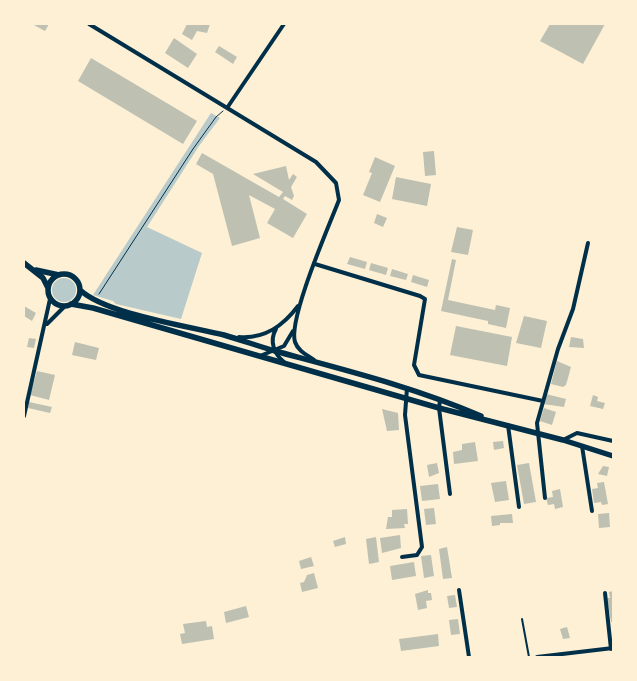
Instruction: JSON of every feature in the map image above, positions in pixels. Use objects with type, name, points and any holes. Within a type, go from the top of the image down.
[{"type":"main road","points":[[24,263],[34,269],[44,279],[50,298],[56,304],[93,308],[439,408],[564,440],[613,456]]},
{"type":"main road","points":[[34,269],[73,277],[80,290],[95,301],[121,310],[225,336],[407,388],[440,398],[499,423]]},
{"type":"main road","points":[[48,289],[51,280],[59,275]]},
{"type":"main road","points":[[68,305],[77,298],[80,290]]},
{"type":"street","points":[[89,24],[316,162],[336,183],[339,200],[300,305],[295,327],[294,339],[298,347],[316,361]]},
{"type":"street","points":[[227,108],[284,24]]},
{"type":"street","points":[[545,498],[537,423],[558,349],[572,314],[588,243]]},
{"type":"street","points":[[315,264],[425,299],[414,365],[419,375],[543,401]]},
{"type":"street","points":[[24,414],[50,298]]},
{"type":"street","points":[[45,326],[68,305]]},
{"type":"street","points":[[286,364],[274,351],[272,337],[276,329],[300,305]]},
{"type":"street","points":[[258,356],[274,351],[286,344],[295,327]]},
{"type":"street","points":[[225,336],[252,337],[276,329]]},
{"type":"street","points":[[402,557],[418,555],[422,547],[405,415],[407,388]]},
{"type":"street","points":[[440,398],[439,408],[450,494]]},
{"type":"street","points":[[508,425],[519,507]]},
{"type":"street","points":[[564,440],[577,432],[613,441]]},
{"type":"street","points":[[582,446],[592,511]]},
{"type":"street","points":[[459,590],[469,657]]},
{"type":"street","points":[[537,657],[612,649],[605,593]]},
{"type":"lane","points":[[522,618],[529,657]]},
{"type":"path","points":[[95,301],[193,149],[216,117],[227,108]]},
{"type":"shaded area","points":[[211,113],[220,118],[199,146],[147,227],[202,253],[181,319],[116,304],[113,301],[93,295]]},
{"type":"shaded area","points":[[64,278],[73,281],[76,290],[73,299],[64,302],[55,299],[52,290],[55,281]]},
{"type":"building","points":[[32,24],[49,24],[45,31]]},
{"type":"building","points":[[187,24],[210,24],[207,33],[197,31],[192,40],[182,34]]},
{"type":"building","points":[[550,24],[605,24],[583,64],[540,41]]},
{"type":"building","points":[[174,38],[197,54],[188,68],[165,53]]},
{"type":"building","points":[[219,46],[237,57],[233,64],[215,52]]},
{"type":"building","points":[[91,58],[197,121],[183,144],[78,81]]},
{"type":"building","points":[[434,151],[436,175],[425,176],[423,152]]},
{"type":"building","points":[[202,153],[279,197],[283,192],[253,174],[286,166],[289,180],[293,174],[297,177],[291,187],[294,196],[292,200],[285,196],[283,199],[307,214],[293,238],[267,223],[275,209],[249,195],[260,238],[232,246],[213,174],[196,164]]},
{"type":"building","points":[[375,157],[395,166],[380,202],[363,195],[372,173],[369,172]]},
{"type":"building","points":[[396,177],[431,184],[427,206],[392,199]]},
{"type":"building","points":[[377,214],[387,218],[383,227],[374,223]]},
{"type":"building","points":[[457,227],[473,230],[468,255],[451,252]]},
{"type":"building","points":[[350,257],[367,262],[365,269],[347,264]]},
{"type":"building","points":[[452,259],[456,260],[448,300],[495,310],[496,305],[510,308],[506,328],[488,324],[488,321],[441,311]]},
{"type":"building","points":[[371,263],[388,268],[386,275],[369,270]]},
{"type":"building","points":[[392,269],[408,274],[406,280],[390,276]]},
{"type":"building","points":[[413,275],[429,280],[427,287],[411,282]]},
{"type":"building","points":[[24,306],[36,313],[32,321],[24,316]]},
{"type":"building","points":[[524,316],[547,321],[541,348],[516,343]]},
{"type":"building","points":[[456,326],[512,337],[507,366],[450,355]]},
{"type":"building","points":[[571,337],[583,339],[584,348],[569,347]]},
{"type":"building","points":[[29,338],[36,339],[34,348],[27,347]]},
{"type":"building","points":[[75,342],[99,348],[96,360],[72,355]]},
{"type":"building","points":[[557,361],[571,367],[566,385],[563,387],[551,384]]},
{"type":"building","points":[[37,371],[55,375],[49,400],[30,395]]},
{"type":"building","points":[[546,394],[566,399],[564,407],[543,404]]},
{"type":"building","points":[[593,395],[598,397],[597,401],[605,403],[603,409],[590,406]]},
{"type":"building","points":[[29,402],[52,407],[50,413],[28,408]]},
{"type":"building","points":[[544,408],[556,412],[552,425],[540,421]]},
{"type":"building","points":[[382,409],[398,413],[399,430],[387,431]]},
{"type":"building","points":[[503,441],[504,448],[494,450],[493,442]]},
{"type":"building","points":[[475,442],[478,461],[454,464],[453,452],[462,450],[462,444]]},
{"type":"building","points":[[437,463],[439,473],[429,477],[427,465]]},
{"type":"building","points":[[529,463],[536,502],[524,504],[517,465]]},
{"type":"building","points":[[603,466],[609,467],[607,476],[598,474]]},
{"type":"building","points":[[506,481],[509,500],[495,502],[491,483]]},
{"type":"building","points":[[604,482],[608,504],[594,503],[592,489],[598,488],[597,483]]},
{"type":"building","points":[[438,484],[440,499],[422,501],[420,486]]},
{"type":"building","points":[[560,489],[563,507],[555,509],[554,504],[548,505],[546,498],[553,497],[552,491]]},
{"type":"building","points":[[434,508],[436,524],[426,525],[424,509]]},
{"type":"building","points":[[407,509],[408,524],[404,524],[405,528],[386,529],[388,517],[392,517],[392,510]]},
{"type":"building","points":[[609,513],[610,527],[599,528],[598,514]]},
{"type":"building","points":[[512,514],[513,523],[500,523],[500,525],[492,526],[491,516]]},
{"type":"building","points":[[400,535],[401,548],[382,553],[380,538]]},
{"type":"building","points":[[345,537],[346,544],[335,547],[333,541]]},
{"type":"building","points":[[376,537],[379,562],[369,564],[366,539]]},
{"type":"building","points":[[447,547],[452,578],[443,579],[439,549]]},
{"type":"building","points":[[431,555],[434,576],[424,578],[421,556]]},
{"type":"building","points":[[311,557],[314,566],[301,569],[299,561]]},
{"type":"building","points":[[414,562],[416,576],[392,580],[390,566]]},
{"type":"building","points":[[314,573],[318,588],[302,592],[300,583],[304,582],[307,575]]},
{"type":"building","points":[[428,590],[428,593],[431,593],[432,600],[426,601],[427,608],[418,610],[415,594]]},
{"type":"building","points":[[613,591],[613,622],[611,622],[607,598],[610,598],[609,592]]},
{"type":"building","points":[[455,595],[457,607],[449,608],[447,596]]},
{"type":"building","points":[[246,606],[249,617],[226,623],[224,612]]},
{"type":"building","points":[[458,619],[460,634],[451,635],[449,620]]},
{"type":"building","points":[[206,621],[207,627],[212,626],[214,639],[182,644],[180,634],[185,633],[183,624]]},
{"type":"building","points":[[567,627],[570,638],[563,639],[560,629]]},
{"type":"building","points":[[438,634],[439,646],[401,651],[399,639]]}]
